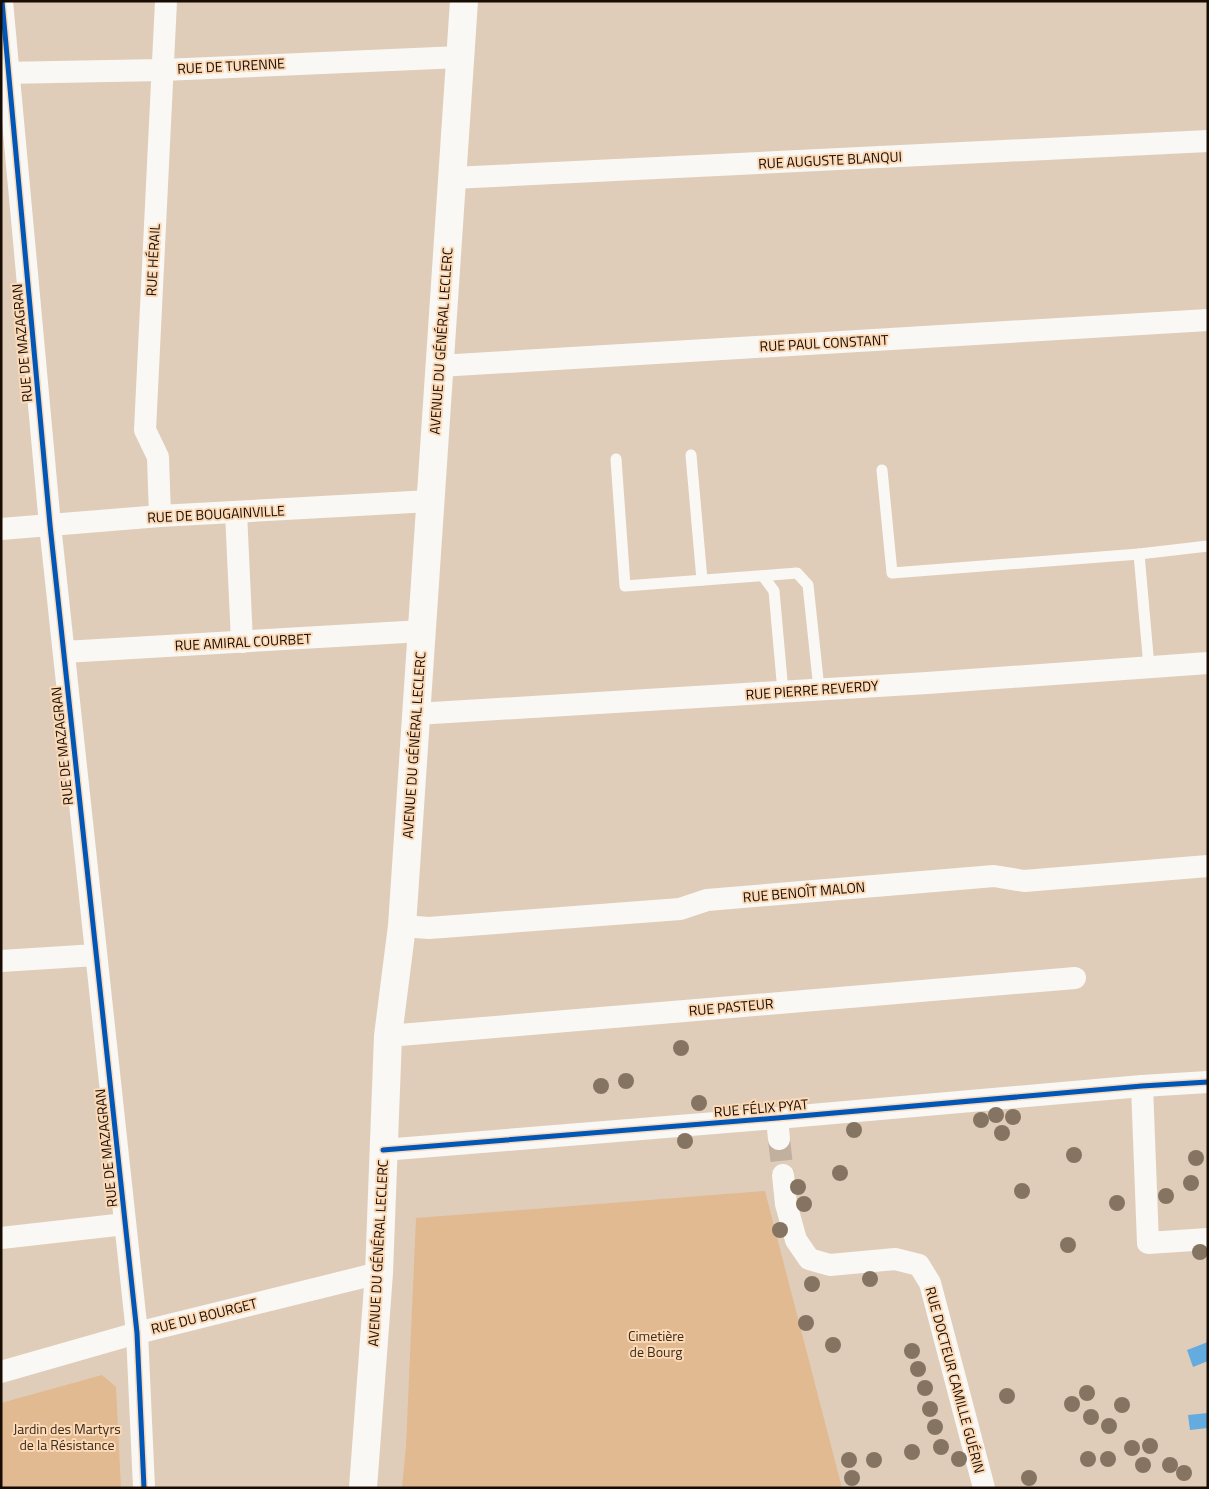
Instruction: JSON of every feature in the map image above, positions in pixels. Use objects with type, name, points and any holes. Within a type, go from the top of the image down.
[{"type":"main road","name":"AVENUE DU GÉNÉRAL LECLERC","points":[[363,1488],[379,1273],[388,1036],[402,926],[464,1]]},
{"type":"street","name":"RUE DE MAZAGRAN","points":[[2,1],[5,72],[50,525],[137,1333],[144,1488]]},
{"type":"street","name":"RUE HÉRAIL","points":[[160,516],[158,458],[145,430],[166,1]]},
{"type":"street","name":"RUE DE TURENNE","points":[[5,72],[163,70],[460,57]]},
{"type":"street","name":"RUE AUGUSTE BLANQUI","points":[[452,178],[1208,141]]},
{"type":"street","name":"RUE PAUL CONSTANT","points":[[439,366],[1208,320]]},
{"type":"street","name":"RUE DE BOUGAINVILLE","points":[[1,529],[160,516],[430,501]]},
{"type":"street","points":[[236,512],[242,642]]},
{"type":"street","name":"RUE AMIRAL COURBET","points":[[64,652],[422,631]]},
{"type":"street","name":"RUE PIERRE REVERDY","points":[[416,714],[783,692],[1208,662]]},
{"type":"street","name":"RUE BENOÎT MALON","points":[[402,926],[429,928],[680,909],[707,900],[994,876],[1024,881],[1208,866]]},
{"type":"street","points":[[1,961],[96,955]]},
{"type":"street","name":"RUE PASTEUR","points":[[388,1036],[1074,978]]},
{"type":"street","name":"RUE FÉLIX PYAT","points":[[383,1150],[778,1129],[1142,1086],[1208,1082]]},
{"type":"street","points":[[1142,1086],[1148,1243],[1208,1239]]},
{"type":"street","name":"RUE DOCTEUR CAMILLE GUÉRIN","points":[[783,1176],[786,1204],[796,1240],[808,1258],[830,1265],[895,1259],[919,1265],[930,1283],[984,1488]]},
{"type":"street","points":[[1,1238],[125,1224]]},
{"type":"street","name":"RUE DU BOURGET","points":[[1,1372],[137,1333],[379,1273]]},
{"type":"lane","points":[[691,455],[702,580]]},
{"type":"lane","points":[[616,459],[625,586],[796,573],[808,585],[819,689]]},
{"type":"lane","points":[[882,470],[892,572],[1139,554],[1208,546]]},
{"type":"lane","points":[[1139,554],[1149,667]]},
{"type":"lane","points":[[764,576],[774,591],[783,692]]},
{"type":"green space","name":"Cimetière de Bourg","points":[[765,1191],[842,1488],[402,1488],[406,1446],[416,1218]]},
{"type":"green space","name":"Jardin des Martyrs de la Résistance","points":[[102,1375],[116,1387],[121,1488],[1,1488],[1,1403]]},
{"type":"water","points":[[1208,1342],[1208,1361],[1193,1367],[1187,1350]]},
{"type":"water","points":[[1208,1413],[1208,1428],[1190,1430],[1188,1415]]},
{"type":"tunnel","points":[[779,1139],[783,1175]]},
{"type":"cycle path","points":[[2,1],[50,525],[137,1333],[144,1488]]},
{"type":"cycle path","points":[[383,1150],[1208,1082]]}]
